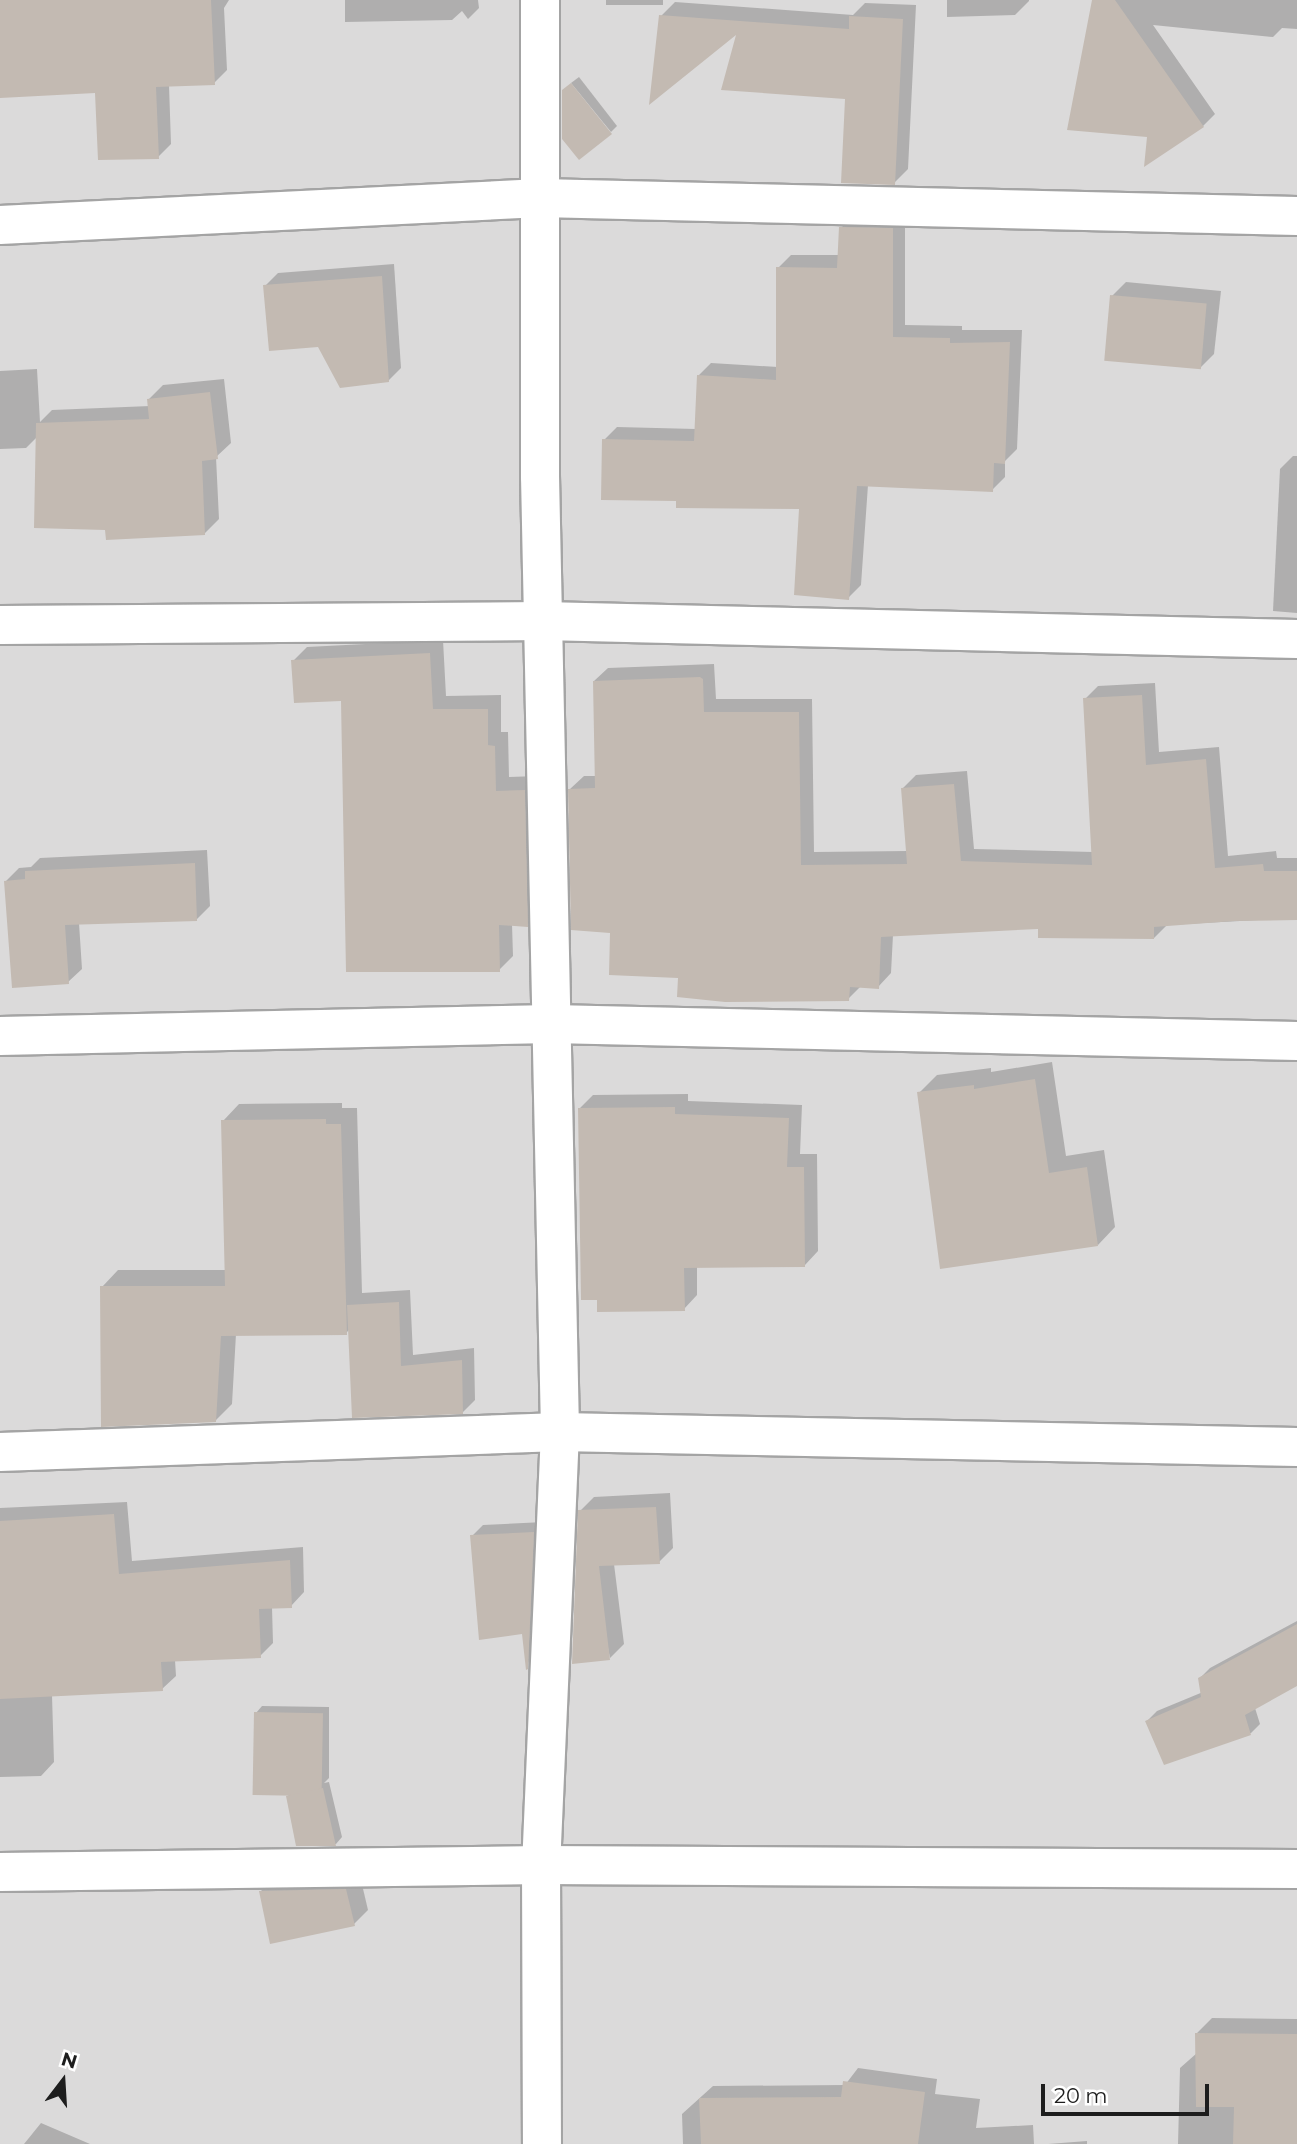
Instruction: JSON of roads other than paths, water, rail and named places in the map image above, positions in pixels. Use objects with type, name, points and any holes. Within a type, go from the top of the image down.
[{"type":"street","points":[[540,0],[543,621],[560,1433],[541,1865],[542,2144]]},
{"type":"street","points":[[0,225],[540,198],[1297,216]]},
{"type":"street","points":[[0,625],[543,621],[1297,639]]},
{"type":"street","points":[[0,1036],[552,1024],[1297,1041]]},
{"type":"street","points":[[0,1452],[560,1433],[1297,1447]]},
{"type":"street","points":[[0,1872],[541,1865],[1297,1869]]}]
